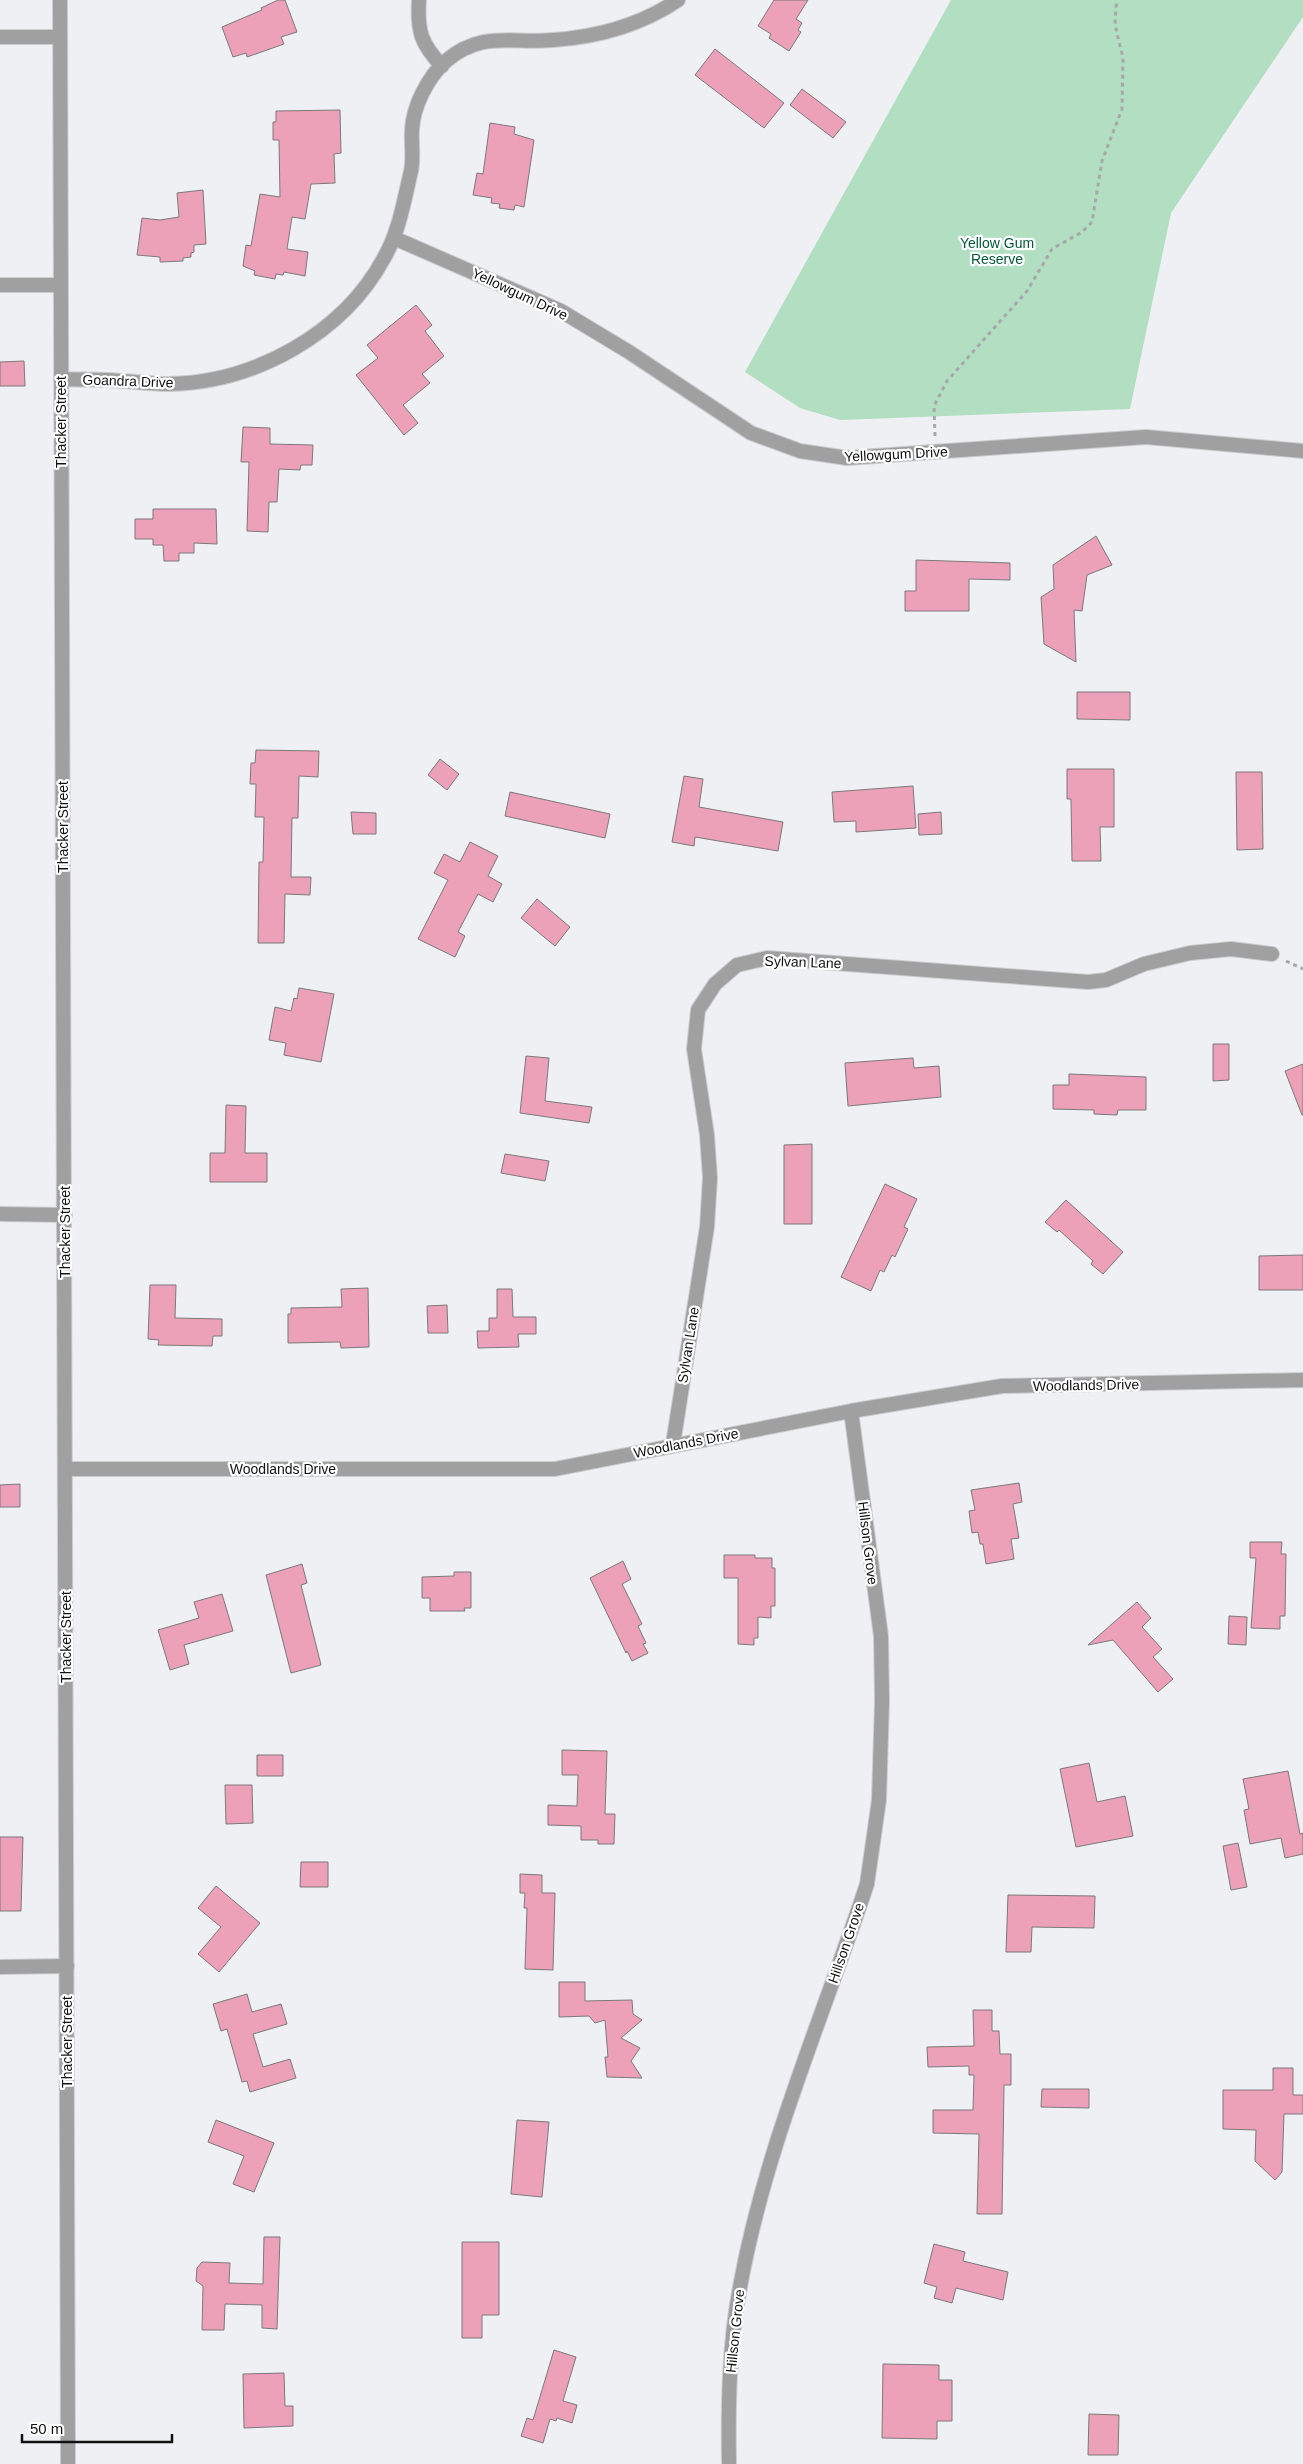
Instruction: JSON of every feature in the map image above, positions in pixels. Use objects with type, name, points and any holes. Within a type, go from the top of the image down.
[{"type":"street","name":"Thacker Street","points":[[60,0],[68,2464]]},
{"type":"street","points":[[419,0],[421,34],[426,49],[442,66]]},
{"type":"street","name":"Goandra Drive","points":[[61,380],[169,384],[242,373],[271,361],[302,344],[357,299],[385,258],[394,238],[412,163],[412,129],[418,103],[431,78],[442,66],[472,46],[496,39],[551,41],[622,28],[663,10],[678,0]]},
{"type":"street","points":[[0,38],[60,37]]},
{"type":"street","name":"Yellowgum Drive","points":[[394,238],[561,311],[629,352],[751,433],[800,451],[847,458],[1146,437],[1303,451]]},
{"type":"street","points":[[0,285],[60,285]]},
{"type":"street","name":"Sylvan Lane","points":[[673,1444],[707,1227],[710,1178],[707,1135],[694,1049],[698,1010],[715,984],[737,965],[767,958],[1088,982],[1106,980],[1144,964],[1190,953],[1231,949],[1272,954]]},
{"type":"street","points":[[0,1214],[65,1215]]},
{"type":"street","name":"Woodlands Drive","points":[[66,1469],[555,1469],[673,1444],[851,1411],[1002,1386],[1303,1380]]},
{"type":"street","name":"Hillson Grove","points":[[729,2464],[729,2386],[739,2288],[749,2244],[781,2129],[867,1884],[879,1800],[882,1710],[881,1636],[851,1411]]},
{"type":"street","points":[[0,1967],[67,1966]]},
{"type":"path","points":[[936,452],[934,406],[946,381],[1027,291],[1052,249],[1082,232],[1092,222],[1102,161],[1122,109],[1123,58],[1115,25],[1118,0]]},
{"type":"green space","name":"Yellow Gum Reserve","points":[[951,0],[1303,0],[1303,17],[1171,213],[1130,409],[840,420],[800,408],[745,372]]},
{"type":"building","points":[[278,0],[285,0],[297,32],[281,37],[284,44],[247,57],[246,53],[233,57],[222,27],[262,10],[261,8]]},
{"type":"building","points":[[774,0],[808,0],[796,19],[802,23],[798,30],[801,32],[789,51],[769,38],[771,34],[758,26]]},
{"type":"building","points":[[715,49],[784,103],[764,128],[695,75]]},
{"type":"building","points":[[802,89],[846,122],[833,138],[790,105]]},
{"type":"building","points":[[340,110],[341,153],[334,154],[335,183],[311,184],[305,219],[292,217],[287,249],[308,252],[305,276],[284,272],[283,275],[276,274],[275,279],[254,275],[255,271],[243,266],[246,245],[251,246],[260,194],[280,197],[279,140],[273,140],[273,122],[276,122],[276,111]]},
{"type":"building","points":[[490,123],[515,127],[514,134],[534,140],[524,207],[515,205],[514,210],[499,208],[500,204],[491,203],[492,198],[473,195],[477,173],[483,174]]},
{"type":"building","points":[[203,190],[206,244],[194,245],[194,252],[191,253],[191,257],[183,258],[183,261],[160,262],[160,257],[137,255],[142,218],[160,220],[179,217],[177,193]]},
{"type":"building","points":[[416,305],[432,325],[425,331],[444,356],[422,374],[430,383],[403,405],[418,423],[404,435],[356,375],[378,358],[367,345]]},
{"type":"building","points":[[24,361],[25,386],[0,386],[0,362]]},
{"type":"building","points":[[243,427],[270,428],[270,444],[313,445],[312,465],[301,465],[300,470],[279,469],[277,502],[269,502],[268,532],[247,531],[249,462],[241,462]]},
{"type":"building","points":[[153,509],[216,509],[217,544],[194,543],[194,553],[179,553],[179,561],[164,561],[163,545],[153,545],[153,539],[135,539],[135,519],[153,519]]},
{"type":"building","points":[[1096,536],[1112,565],[1087,575],[1082,611],[1074,610],[1076,662],[1044,644],[1041,597],[1054,589],[1053,565]]},
{"type":"building","points":[[916,560],[1010,563],[1010,580],[969,579],[969,611],[905,611],[905,591],[916,591]]},
{"type":"building","points":[[1077,692],[1130,692],[1130,720],[1077,719]]},
{"type":"building","points":[[256,750],[319,751],[318,777],[299,776],[298,818],[292,818],[291,877],[311,877],[310,895],[285,894],[284,943],[258,943],[259,862],[263,862],[264,817],[255,817],[256,784],[250,784],[251,763],[255,763]]},
{"type":"building","points":[[440,759],[459,774],[447,790],[428,775]]},
{"type":"building","points":[[1067,769],[1114,769],[1114,827],[1100,827],[1101,861],[1072,861],[1071,799],[1067,799]]},
{"type":"building","points":[[1236,772],[1262,772],[1263,849],[1237,850]]},
{"type":"building","points":[[684,776],[703,779],[699,807],[783,822],[778,851],[695,837],[694,846],[672,842]]},
{"type":"building","points":[[913,786],[916,828],[856,832],[856,821],[834,822],[832,792]]},
{"type":"building","points":[[510,792],[610,814],[605,838],[505,816]]},
{"type":"building","points":[[351,812],[376,813],[376,834],[353,834]]},
{"type":"building","points":[[941,812],[942,834],[919,835],[918,814]]},
{"type":"building","points":[[470,842],[498,856],[488,876],[502,884],[493,902],[478,894],[458,932],[465,936],[455,957],[418,939],[448,880],[434,873],[444,854],[460,862]]},
{"type":"building","points":[[537,899],[570,927],[555,946],[521,918]]},
{"type":"building","points":[[299,988],[334,994],[321,1062],[284,1055],[286,1043],[269,1040],[275,1007],[291,1011],[294,998],[297,999]]},
{"type":"building","points":[[1213,1044],[1229,1044],[1229,1080],[1213,1081]]},
{"type":"building","points":[[526,1056],[549,1058],[545,1101],[592,1107],[589,1123],[520,1113]]},
{"type":"building","points":[[913,1058],[914,1068],[939,1066],[941,1097],[848,1106],[845,1063]]},
{"type":"building","points":[[1303,1064],[1303,1115],[1302,1115],[1285,1071]]},
{"type":"building","points":[[1069,1074],[1146,1077],[1146,1110],[1118,1110],[1117,1115],[1094,1114],[1094,1110],[1053,1109],[1053,1085],[1069,1085]]},
{"type":"building","points":[[226,1105],[246,1106],[245,1153],[267,1153],[267,1182],[210,1182],[210,1153],[225,1153]]},
{"type":"building","points":[[812,1144],[812,1224],[784,1224],[784,1145]]},
{"type":"building","points":[[505,1154],[549,1161],[545,1181],[501,1173]]},
{"type":"building","points":[[885,1184],[917,1199],[904,1227],[908,1229],[895,1257],[892,1255],[884,1272],[880,1270],[871,1291],[841,1277]]},
{"type":"building","points":[[1066,1200],[1123,1252],[1103,1274],[1091,1264],[1093,1261],[1059,1230],[1057,1232],[1045,1222]]},
{"type":"building","points":[[1303,1255],[1303,1290],[1259,1290],[1259,1256]]},
{"type":"building","points":[[150,1285],[176,1285],[175,1318],[222,1319],[222,1336],[213,1336],[212,1346],[158,1345],[159,1340],[148,1339]]},
{"type":"building","points":[[368,1288],[369,1347],[341,1348],[340,1342],[288,1343],[288,1314],[291,1314],[291,1308],[342,1307],[341,1289]]},
{"type":"building","points":[[497,1289],[512,1289],[513,1317],[536,1317],[536,1334],[518,1334],[519,1347],[478,1348],[477,1331],[489,1331],[489,1318],[497,1318]]},
{"type":"building","points":[[447,1305],[448,1333],[428,1333],[427,1306]]},
{"type":"building","points":[[1019,1483],[1022,1502],[1013,1504],[1019,1538],[1011,1539],[1014,1559],[986,1564],[983,1544],[980,1544],[978,1532],[972,1533],[969,1511],[975,1510],[971,1490]]},
{"type":"building","points":[[20,1484],[20,1507],[0,1507],[0,1485]]},
{"type":"building","points":[[1250,1542],[1282,1542],[1281,1554],[1286,1554],[1285,1616],[1280,1616],[1280,1629],[1251,1628],[1256,1558],[1250,1558]]},
{"type":"building","points":[[724,1555],[755,1555],[755,1558],[772,1558],[772,1568],[775,1568],[775,1606],[771,1606],[771,1618],[758,1617],[758,1638],[754,1638],[754,1645],[738,1644],[738,1578],[724,1578]]},
{"type":"building","points":[[623,1561],[631,1579],[622,1584],[642,1624],[638,1626],[646,1643],[643,1644],[648,1653],[632,1661],[627,1651],[626,1653],[590,1578]]},
{"type":"building","points":[[302,1564],[307,1583],[301,1585],[321,1665],[291,1673],[266,1575]]},
{"type":"building","points":[[454,1572],[471,1572],[471,1608],[464,1608],[465,1611],[430,1611],[430,1598],[422,1598],[422,1577],[454,1576]]},
{"type":"building","points":[[222,1594],[233,1631],[184,1645],[189,1664],[170,1670],[158,1630],[199,1618],[194,1602]]},
{"type":"building","points":[[1137,1602],[1151,1618],[1142,1627],[1162,1649],[1153,1657],[1173,1679],[1158,1692],[1113,1640],[1088,1645]]},
{"type":"building","points":[[1229,1616],[1247,1617],[1246,1645],[1228,1644]]},
{"type":"building","points":[[562,1750],[607,1751],[605,1814],[615,1814],[614,1844],[598,1844],[598,1840],[581,1840],[581,1826],[548,1825],[548,1805],[577,1806],[578,1775],[562,1775]]},
{"type":"building","points":[[257,1755],[283,1755],[283,1776],[257,1776]]},
{"type":"building","points":[[1089,1763],[1097,1802],[1125,1796],[1133,1836],[1076,1847],[1060,1769]]},
{"type":"building","points":[[1288,1771],[1300,1834],[1303,1833],[1303,1854],[1285,1858],[1281,1838],[1250,1844],[1244,1810],[1249,1809],[1243,1779]]},
{"type":"building","points":[[225,1785],[252,1785],[253,1823],[226,1824]]},
{"type":"building","points":[[0,1837],[23,1837],[21,1911],[0,1911]]},
{"type":"building","points":[[1238,1843],[1247,1887],[1231,1890],[1223,1846]]},
{"type":"building","points":[[301,1862],[328,1862],[328,1887],[300,1887]]},
{"type":"building","points":[[520,1874],[542,1875],[542,1893],[555,1893],[553,1970],[525,1969],[527,1908],[524,1908],[525,1893],[520,1893]]},
{"type":"building","points":[[216,1886],[260,1923],[219,1972],[198,1954],[221,1927],[198,1908]]},
{"type":"building","points":[[1008,1895],[1095,1896],[1094,1928],[1032,1927],[1031,1952],[1006,1952]]},
{"type":"building","points":[[559,1982],[585,1982],[585,2001],[632,2000],[633,2014],[642,2020],[621,2038],[640,2048],[631,2061],[642,2078],[607,2077],[605,2057],[608,2057],[605,2020],[595,2023],[589,2016],[559,2017]]},
{"type":"building","points":[[247,1994],[252,2012],[281,2004],[287,2024],[253,2034],[263,2067],[290,2059],[296,2078],[250,2092],[247,2081],[242,2082],[227,2029],[221,2031],[213,2004]]},
{"type":"building","points":[[973,2010],[992,2010],[992,2031],[999,2031],[1000,2054],[1011,2054],[1011,2085],[1004,2085],[1002,2214],[977,2214],[979,2134],[933,2133],[933,2110],[973,2110],[974,2075],[969,2075],[969,2066],[928,2067],[927,2047],[974,2046]]},
{"type":"building","points":[[1273,2068],[1293,2068],[1293,2095],[1303,2095],[1303,2114],[1284,2114],[1282,2172],[1275,2180],[1255,2161],[1256,2130],[1223,2129],[1223,2090],[1273,2090]]},
{"type":"building","points":[[1042,2089],[1089,2089],[1089,2108],[1041,2107]]},
{"type":"building","points":[[216,2120],[274,2143],[254,2192],[233,2184],[244,2156],[208,2142]]},
{"type":"building","points":[[517,2120],[549,2122],[542,2197],[511,2194]]},
{"type":"building","points":[[264,2237],[280,2237],[277,2329],[262,2328],[262,2305],[225,2304],[224,2330],[202,2330],[203,2286],[196,2281],[197,2268],[202,2262],[230,2263],[229,2283],[263,2284]]},
{"type":"building","points":[[462,2242],[499,2242],[499,2315],[482,2315],[482,2338],[462,2338]]},
{"type":"building","points":[[934,2244],[965,2252],[963,2261],[1008,2272],[1003,2300],[956,2288],[952,2303],[934,2298],[937,2287],[924,2283]]},
{"type":"building","points":[[554,2350],[576,2357],[563,2401],[577,2405],[572,2423],[557,2418],[556,2421],[550,2419],[543,2443],[521,2436],[527,2418],[533,2420]]},
{"type":"building","points":[[883,2364],[939,2365],[939,2380],[952,2380],[952,2421],[937,2421],[937,2439],[882,2438]]},
{"type":"building","points":[[284,2373],[285,2406],[293,2406],[293,2426],[244,2428],[243,2374]]},
{"type":"building","points":[[1089,2414],[1119,2415],[1118,2455],[1088,2455]]}]
